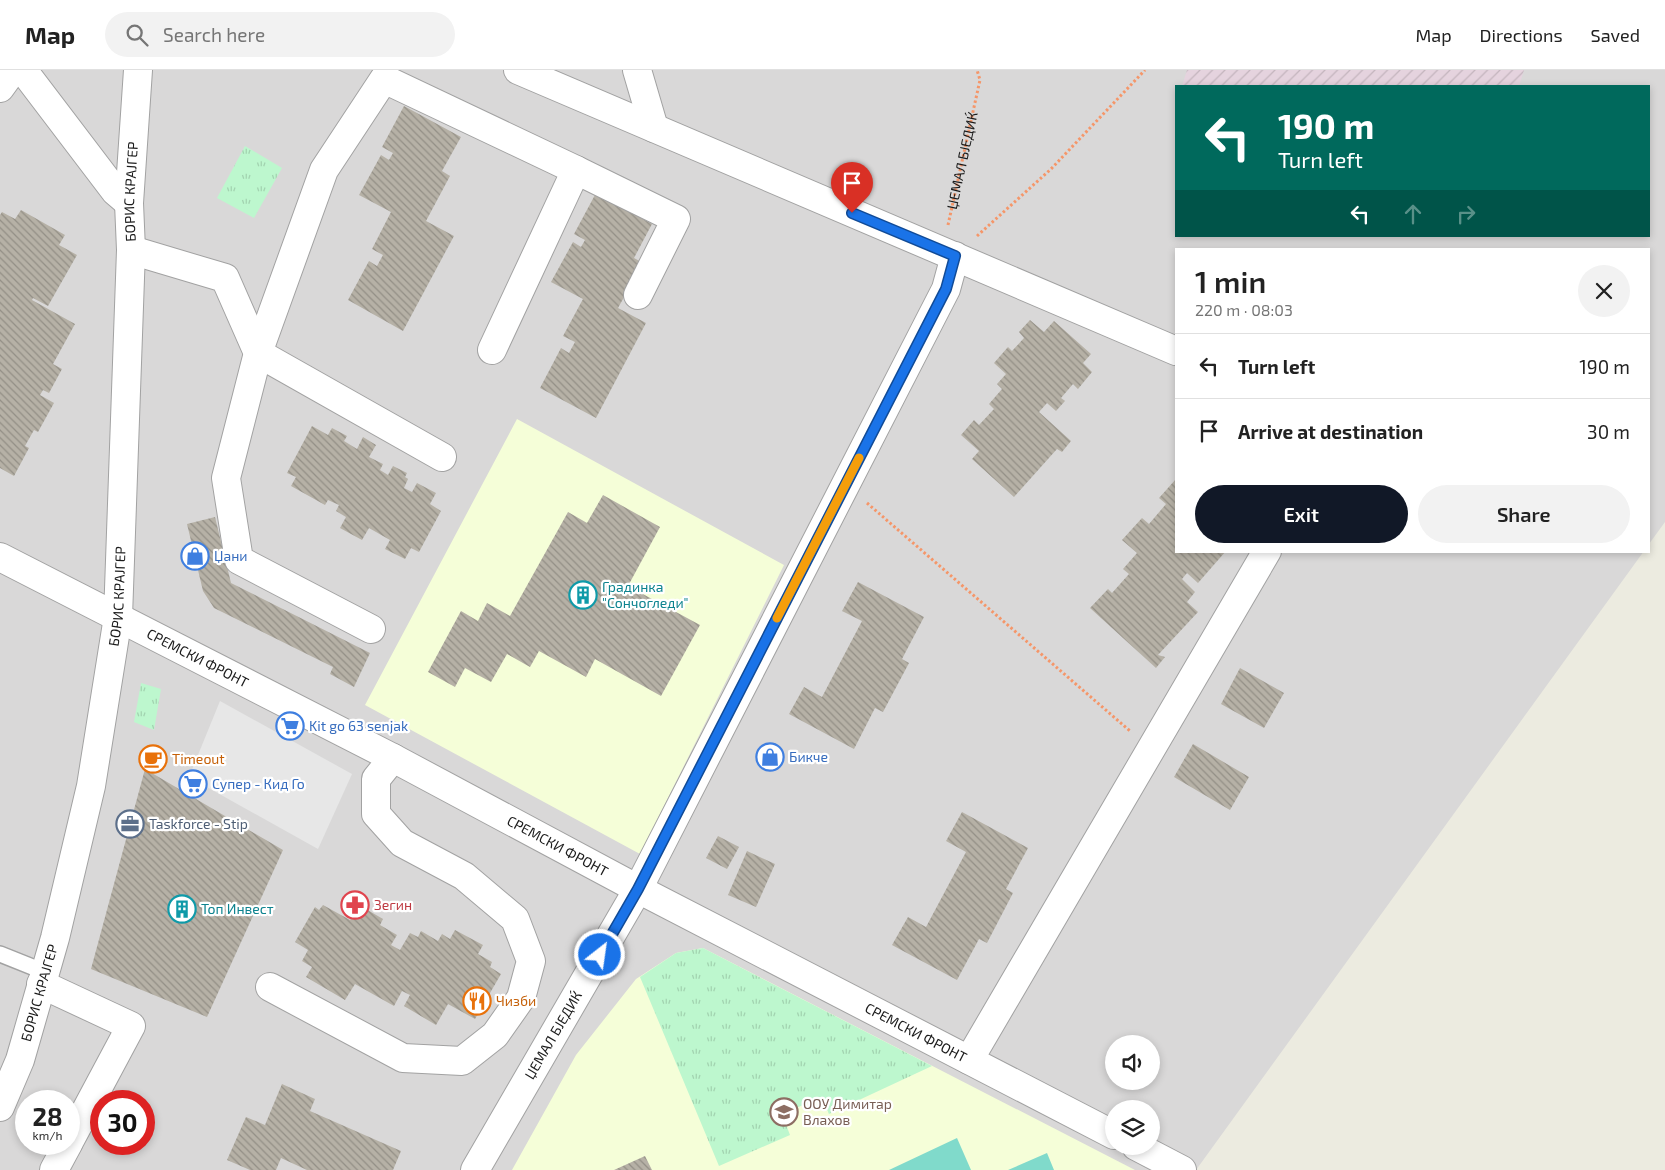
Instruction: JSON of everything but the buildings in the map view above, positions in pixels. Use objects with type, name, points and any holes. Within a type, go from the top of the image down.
[{"type":"street","points":[[0,88],[13,70]]},
{"type":"street","points":[[23,70],[114,191],[129,203]]},
{"type":"street","name":"БОРИС КРАЈГЕР","points":[[0,1107],[20,1060],[55,938],[91,786],[118,617],[131,250],[129,203],[138,70]]},
{"type":"street","points":[[518,70],[1175,351]]},
{"type":"street","points":[[637,70],[654,128]]},
{"type":"street","points":[[371,629],[239,560],[226,478],[258,353],[324,170],[384,80],[676,219],[638,295]]},
{"type":"street","points":[[492,350],[576,170]]},
{"type":"street","points":[[131,250],[225,278],[258,353],[442,457]]},
{"type":"street","name":"ЏЕМАЛ БЈЕДИЌ","points":[[475,1170],[638,889],[946,289],[949,254]]},
{"type":"street","points":[[970,1060],[1266,553]]},
{"type":"street","name":"СРЕМСКИ ФРОНТ","points":[[0,557],[393,758],[638,889],[1105,1129]]},
{"type":"street","points":[[270,987],[403,1058],[462,1061],[495,1035],[521,998],[531,961],[515,919],[464,876],[402,843],[376,814],[376,780],[393,758]]},
{"type":"street","points":[[43,978],[131,1026],[80,1121]]},
{"type":"street","points":[[54,1170],[62,1155]]},
{"type":"street","points":[[1153,1155],[1182,1170]]},
{"type":"lane","points":[[0,954],[43,978]]},
{"type":"path","name":"ЏЕМАЛ БЈЕДИЌ","points":[[949,254],[980,80],[977,70]]},
{"type":"path","points":[[949,254],[975,238],[1051,169],[1145,70]]},
{"type":"path","points":[[846,484],[1151,749]]},
{"type":"shaded area","points":[[0,70],[1665,70],[1665,522],[1650,543],[1650,248],[1175,248],[1175,553],[1643,553],[1196,1170],[0,1170]]},
{"type":"shaded area","points":[[1187,70],[1524,70],[1519,85],[1182,85]]},
{"type":"shaded area","points":[[517,419],[784,565],[640,854],[365,705]]},
{"type":"shaded area","points":[[220,701],[352,774],[318,849],[189,777]]},
{"type":"shaded area","name":"ООУ Димитар Влахов","points":[[703,948],[1135,1170],[512,1170],[576,1055],[636,979],[676,953]]},
{"type":"shaded area","points":[[957,1138],[971,1170],[889,1170]]},
{"type":"shaded area","points":[[1047,1153],[1054,1170],[1008,1170]]},
{"type":"green space","points":[[245,146],[282,168],[254,218],[217,198]]},
{"type":"green space","points":[[141,683],[161,689],[154,730],[134,722]]},
{"type":"green space","points":[[703,948],[932,1066],[829,1114],[822,1097],[782,1114],[790,1135],[719,1166],[640,977],[676,953]]},
{"type":"slow traffic","points":[[777,618],[859,458]]},
{"type":"place","name":"Џани","points":[[195,556]]},
{"type":"place","name":"Градинка \"Сончогледи\"","points":[[583,595]]},
{"type":"place","name":"Kit go 63 senjak","points":[[290,726]]},
{"type":"place","name":"Бикче","points":[[770,757]]},
{"type":"place","name":"Timeout","points":[[153,759]]},
{"type":"place","name":"Супер - Кид Го","points":[[193,784]]},
{"type":"place","name":"Taskforce - Stip","points":[[130,824]]},
{"type":"place","name":"Зегин","points":[[355,905]]},
{"type":"place","name":"Топ Инвест","points":[[182,909]]},
{"type":"place","name":"Чизби","points":[[477,1001]]},
{"type":"place","name":"ООУ Димитар Влахов","points":[[784,1112]]},
{"type":"route","points":[[600,955],[638,889],[946,289],[955,256],[852,213]]}]
